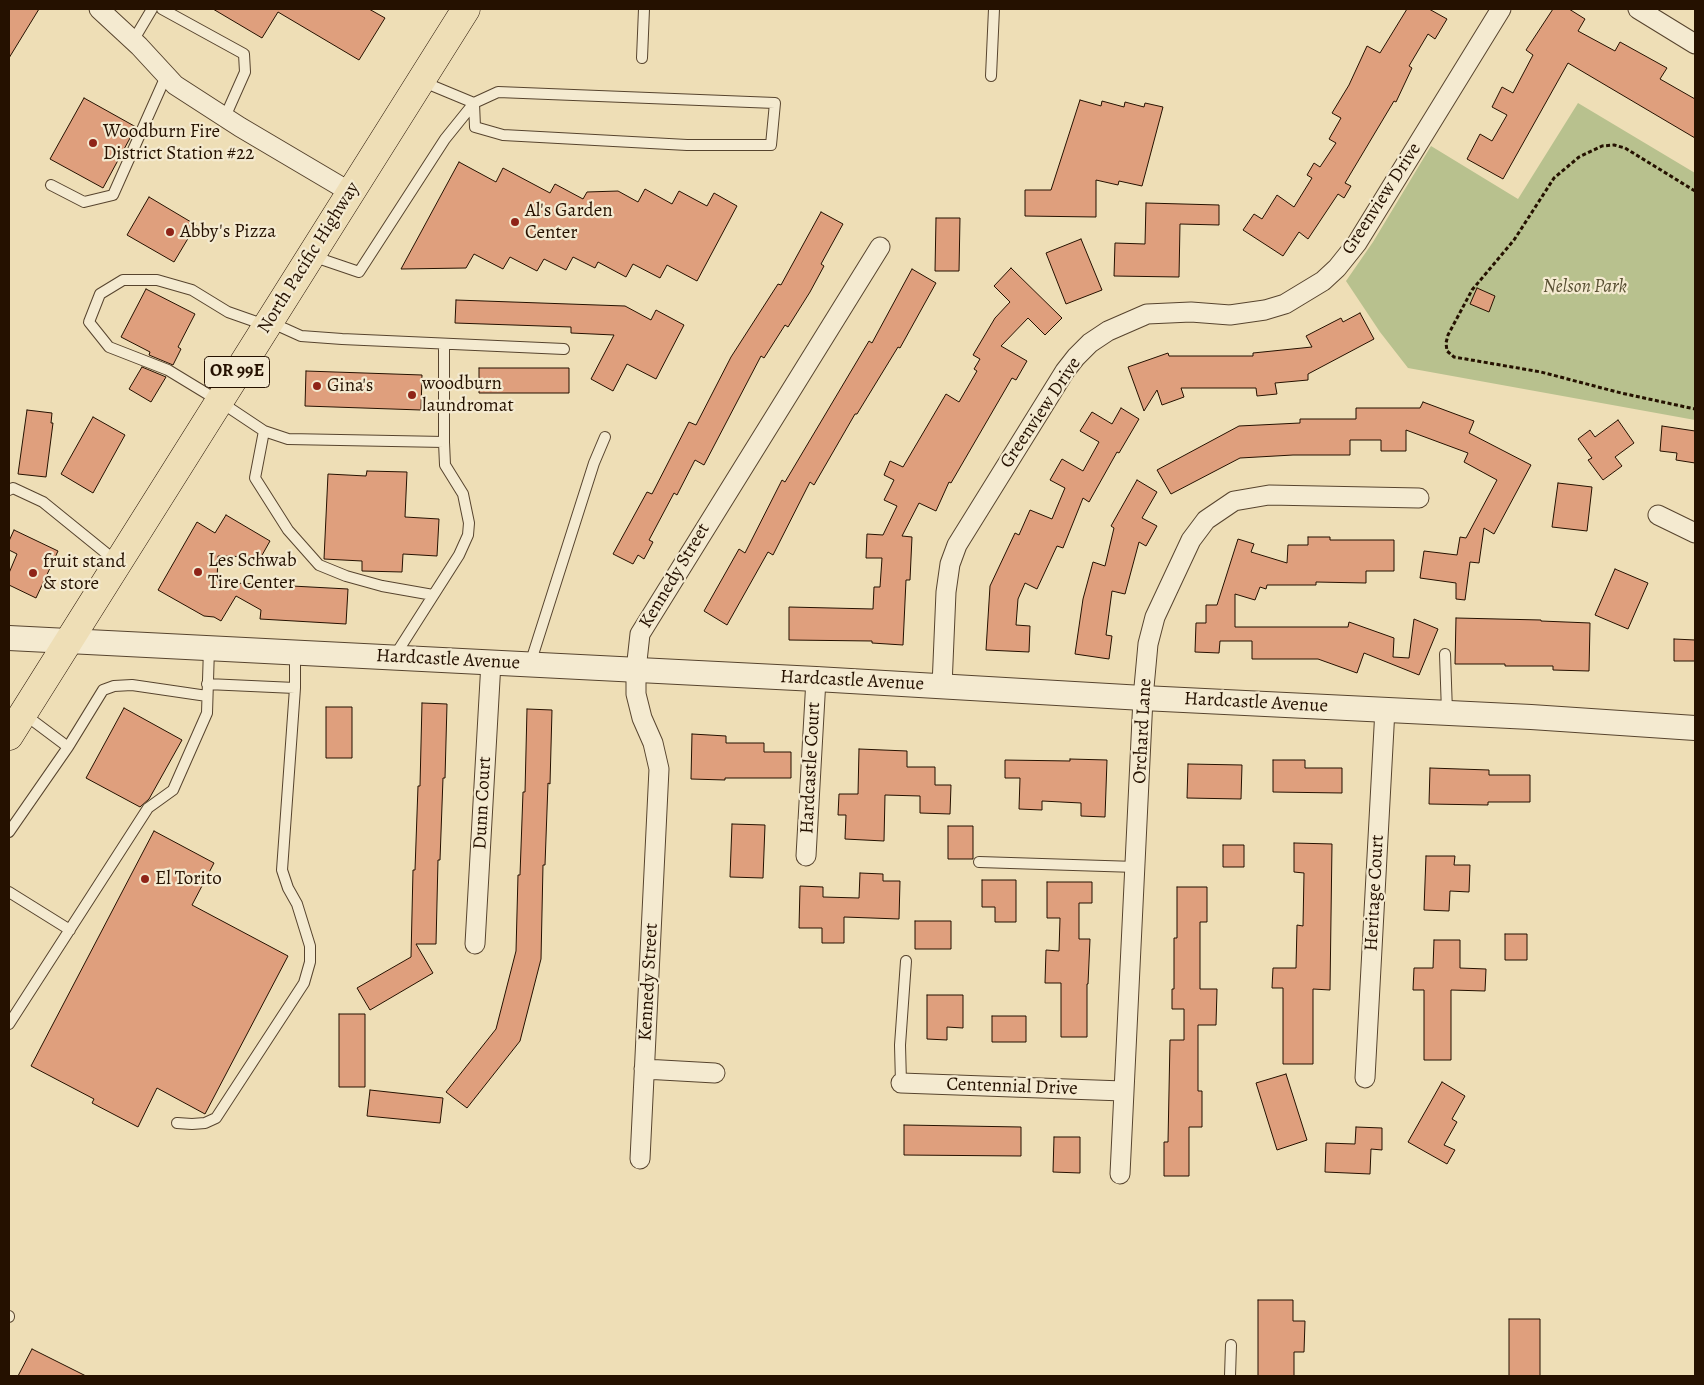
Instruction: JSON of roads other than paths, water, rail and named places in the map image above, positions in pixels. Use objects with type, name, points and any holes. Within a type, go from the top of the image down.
[{"type":"main road","name":"North Pacific Highway","points":[[9,736],[466,9]]},
{"type":"street","points":[[99,9],[175,85],[350,192]]},
{"type":"street","name":"Greenview Drive","points":[[942,686],[946,592],[949,570],[957,545],[1065,371],[1076,357],[1090,343],[1108,330],[1147,314],[1191,312],[1230,315],[1265,310],[1285,304],[1323,281],[1337,268],[1357,243],[1501,9]]},
{"type":"street","points":[[1638,9],[1695,44]]},
{"type":"street","name":"Kennedy Street","points":[[640,1160],[659,769],[653,743],[642,718],[636,694],[636,670],[640,634],[642,627],[880,247]]},
{"type":"street","name":"Orchard Lane","points":[[1120,1174],[1143,698],[1148,644],[1155,617],[1191,540],[1206,520],[1234,501],[1270,495],[1419,498]]},
{"type":"street","points":[[1658,515],[1695,533]]},
{"type":"street","name":"Hardcastle Avenue","points":[[9,638],[816,679],[1143,698],[1447,712],[1695,728]]},
{"type":"street","name":"Dunn Court","points":[[475,944],[491,662]]},
{"type":"street","name":"Hardcastle Court","points":[[806,856],[816,679]]},
{"type":"street","name":"Heritage Court","points":[[1365,1078],[1385,709]]},
{"type":"street","points":[[644,1070],[715,1074]]},
{"type":"street","name":"Centennial Drive","points":[[902,1083],[1123,1091]]},
{"type":"lane","points":[[133,41],[152,9]]},
{"type":"lane","points":[[162,9],[244,54],[245,72],[225,117]]},
{"type":"lane","points":[[642,58],[644,9]]},
{"type":"lane","points":[[991,76],[994,9]]},
{"type":"lane","points":[[51,185],[84,202],[113,194],[166,76]]},
{"type":"lane","points":[[420,81],[474,103]]},
{"type":"lane","points":[[311,255],[359,272],[445,139],[474,103],[498,92],[775,103],[771,145],[687,145],[503,135],[475,127],[474,103]]},
{"type":"lane","points":[[444,442],[288,439],[264,432],[219,401],[168,370],[109,347],[90,322],[100,294],[123,280],[157,280],[192,290],[228,312],[268,323],[301,336],[564,349]]},
{"type":"lane","points":[[393,658],[459,555],[468,535],[469,523],[463,494],[445,465],[444,344]]},
{"type":"lane","points":[[264,432],[255,478],[288,530],[320,565],[364,581],[433,595]]},
{"type":"lane","points":[[530,664],[594,463],[605,437]]},
{"type":"lane","points":[[9,490],[13,488],[43,502],[118,563]]},
{"type":"lane","points":[[9,1024],[148,808],[173,790],[207,713],[208,648]]},
{"type":"lane","points":[[177,1124],[199,1124],[216,1118],[304,983],[310,962],[310,946],[297,904],[288,888],[282,870],[295,688],[295,652]]},
{"type":"lane","points":[[1446,654],[1447,712]]},
{"type":"lane","points":[[207,684],[295,688]]},
{"type":"lane","points":[[9,832],[68,747],[103,690],[114,686],[132,685],[207,696]]},
{"type":"lane","points":[[23,714],[68,747]]},
{"type":"lane","points":[[980,862],[1136,867]]},
{"type":"lane","points":[[9,892],[70,930]]},
{"type":"lane","points":[[902,1083],[900,1045],[906,961]]},
{"type":"lane","points":[[1230,1376],[1231,1346]]},
{"type":"place","name":"Woodburn Fire District Station #22","points":[[93,143]]},
{"type":"place","name":"Al's Garden Center","points":[[515,222]]},
{"type":"place","name":"Abby's Pizza","points":[[170,232]]},
{"type":"place","name":"Gina's","points":[[317,386]]},
{"type":"place","name":"woodburn laundromat","points":[[412,395]]},
{"type":"place","name":"Les Schwab Tire Center","points":[[198,572]]},
{"type":"place","name":"fruit stand & store","points":[[33,573]]},
{"type":"place","name":"El Torito","points":[[145,879]]},
{"type":"park label","name":"Nelson Park","points":[[1585,287]]}]
